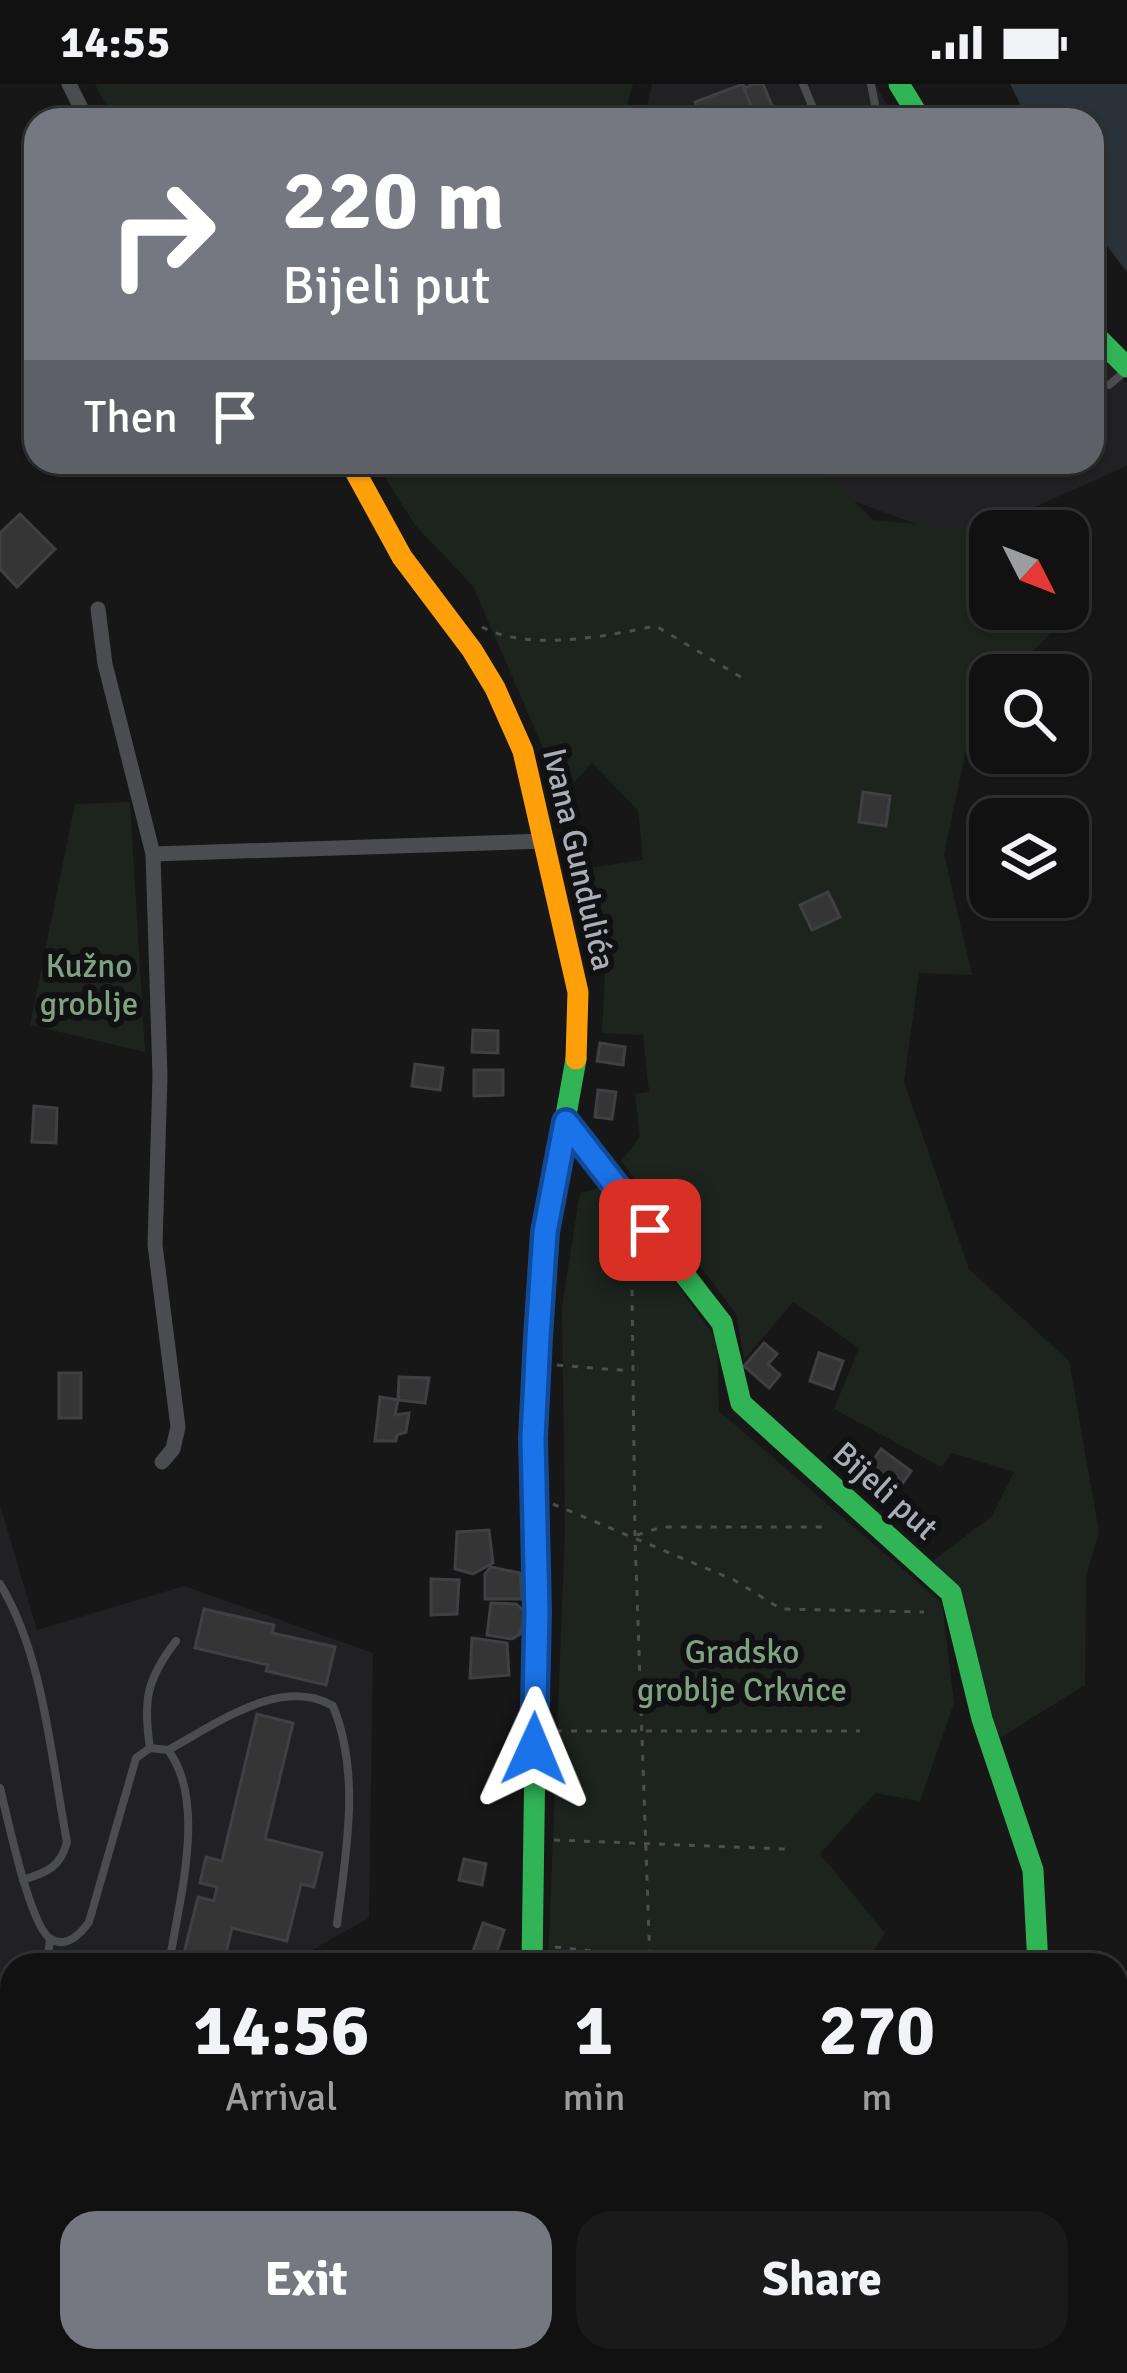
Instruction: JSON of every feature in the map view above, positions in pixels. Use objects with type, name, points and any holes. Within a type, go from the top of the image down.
[{"type":"main road","points":[[1104,344],[1127,368]]},
{"type":"main road","name":"Ivana Gundulića","points":[[357,474],[402,557],[472,650],[523,751],[578,992],[577,1054],[545,1232],[537,1363],[532,1953]]},
{"type":"main road","name":"Bijeli put","points":[[566,1122],[722,1323],[741,1403],[951,1593],[982,1719],[1033,1870],[1037,1953]]},
{"type":"street","points":[[98,609],[105,664],[153,854],[160,1076],[155,1246],[178,1427],[173,1450],[163,1462]]},
{"type":"street","points":[[153,854],[547,841]]},
{"type":"lane","points":[[0,1584],[32,1657],[67,1842],[63,1858],[51,1871],[23,1880]]},
{"type":"lane","points":[[150,1748],[144,1705],[152,1679],[176,1641]]},
{"type":"lane","points":[[0,1788],[40,1927],[50,1939],[64,1942],[79,1936],[89,1922],[136,1758],[150,1748],[168,1750],[251,1707],[296,1693],[316,1696],[333,1706],[349,1761],[338,1924]]},
{"type":"lane","points":[[168,1750],[183,1769],[189,1827],[171,1953]]},
{"type":"lane","points":[[48,1953],[50,1939]]},
{"type":"path","points":[[479,626],[500,637],[575,639],[656,626],[745,679]]},
{"type":"path","points":[[632,1290],[635,1536],[650,1953]]},
{"type":"path","points":[[537,1363],[633,1371]]},
{"type":"path","points":[[535,1496],[734,1580],[781,1609],[924,1612]]},
{"type":"path","points":[[635,1536],[662,1527],[826,1527]]},
{"type":"path","points":[[535,1731],[860,1731]]},
{"type":"path","points":[[535,1839],[786,1849]]},
{"type":"shaded area","points":[[652,84],[875,84],[889,108],[647,108]]},
{"type":"shaded area","points":[[1010,84],[1127,84],[1127,272],[1104,242],[1104,108],[1022,108]]},
{"type":"shaded area","points":[[1104,360],[1127,383],[1127,466],[1028,510],[969,510],[969,536],[960,540],[853,501],[826,474],[1104,474]]},
{"type":"shaded area","points":[[0,1505],[37,1630],[184,1586],[373,1653],[369,1918],[306,1953],[0,1953]]},
{"type":"green space","points":[[95,84],[633,84],[626,108],[108,108]]},
{"type":"green space","points":[[383,474],[826,474],[873,520],[969,529],[969,630],[1053,630],[1030,654],[969,654],[969,736],[944,854],[972,975],[919,973],[904,1082],[969,1269],[1069,1361],[1099,1532],[1086,1576],[1085,1685],[1000,1738],[934,1560],[992,1516],[1014,1472],[952,1453],[941,1467],[834,1409],[859,1348],[793,1302],[744,1360],[736,1314],[621,1161],[640,1137],[635,1094],[649,1092],[643,1035],[602,1033],[605,972],[580,869],[643,860],[638,810],[592,763],[563,794],[473,586],[415,525]]},
{"type":"green space","name":"Kužno groblje","points":[[130,802],[145,1052],[30,1025],[75,804]]},
{"type":"green space","name":"Gradsko groblje Crkvice","points":[[606,1186],[717,1340],[719,1411],[942,1603],[954,1703],[920,1801],[875,1793],[820,1854],[885,1933],[872,1953],[548,1953],[565,1530],[562,1306],[580,1193]]},
{"type":"building","points":[[743,84],[752,108],[697,108],[695,102]]},
{"type":"building","points":[[763,84],[773,108],[752,108],[744,88]]},
{"type":"building","points":[[20,514],[55,549],[17,587],[0,569],[0,533]]},
{"type":"building","points":[[863,792],[890,796],[886,826],[859,822]]},
{"type":"building","points":[[828,892],[840,917],[812,930],[800,905]]},
{"type":"building","points":[[473,1030],[498,1031],[498,1053],[472,1052]]},
{"type":"building","points":[[600,1043],[625,1047],[623,1065],[597,1061]]},
{"type":"building","points":[[415,1064],[443,1068],[440,1090],[412,1086]]},
{"type":"building","points":[[474,1070],[503,1070],[503,1095],[474,1096]]},
{"type":"building","points":[[598,1090],[616,1092],[612,1119],[595,1117]]},
{"type":"building","points":[[34,1106],[57,1108],[56,1143],[32,1142]]},
{"type":"building","points":[[764,1343],[777,1354],[768,1364],[780,1375],[769,1388],[744,1366]]},
{"type":"building","points":[[819,1353],[843,1361],[833,1389],[810,1381]]},
{"type":"building","points":[[59,1373],[81,1373],[81,1418],[59,1418]]},
{"type":"building","points":[[399,1377],[429,1378],[425,1403],[398,1400]]},
{"type":"building","points":[[380,1397],[398,1400],[395,1415],[409,1413],[406,1432],[397,1435],[396,1441],[375,1441]]},
{"type":"building","points":[[881,1449],[911,1471],[896,1493],[865,1472]]},
{"type":"building","points":[[489,1530],[493,1563],[473,1574],[455,1569],[457,1532]]},
{"type":"building","points":[[491,1567],[520,1573],[522,1599],[485,1599],[485,1574]]},
{"type":"building","points":[[431,1579],[459,1580],[457,1614],[431,1615]]},
{"type":"building","points":[[491,1603],[516,1604],[525,1612],[520,1634],[512,1639],[487,1635]]},
{"type":"building","points":[[204,1609],[274,1625],[272,1633],[335,1647],[326,1685],[195,1648]]},
{"type":"building","points":[[472,1638],[507,1643],[509,1675],[470,1678]]},
{"type":"building","points":[[257,1714],[293,1723],[265,1839],[322,1853],[314,1887],[301,1884],[287,1941],[232,1928],[226,1953],[184,1953],[198,1897],[214,1901],[217,1887],[200,1883],[206,1857],[222,1861]]},
{"type":"building","points":[[464,1859],[486,1864],[482,1885],[459,1880]]},
{"type":"building","points":[[483,1923],[504,1930],[497,1953],[472,1953]]},
{"type":"traffic: fast","points":[[899,84],[914,108]]},
{"type":"traffic: fast","points":[[1104,344],[1127,367]]},
{"type":"traffic: fast","points":[[532,1953],[537,1612],[533,1438],[545,1232],[576,1059]]},
{"type":"traffic: fast","points":[[566,1122],[722,1323],[741,1403],[951,1593],[982,1719],[1033,1870],[1037,1953]]},
{"type":"traffic: slow","points":[[357,474],[402,557],[495,688],[523,751],[578,992],[576,1059]]},
{"type":"route","points":[[534,1749],[533,1438],[538,1337],[545,1232],[566,1122],[650,1230]]}]
